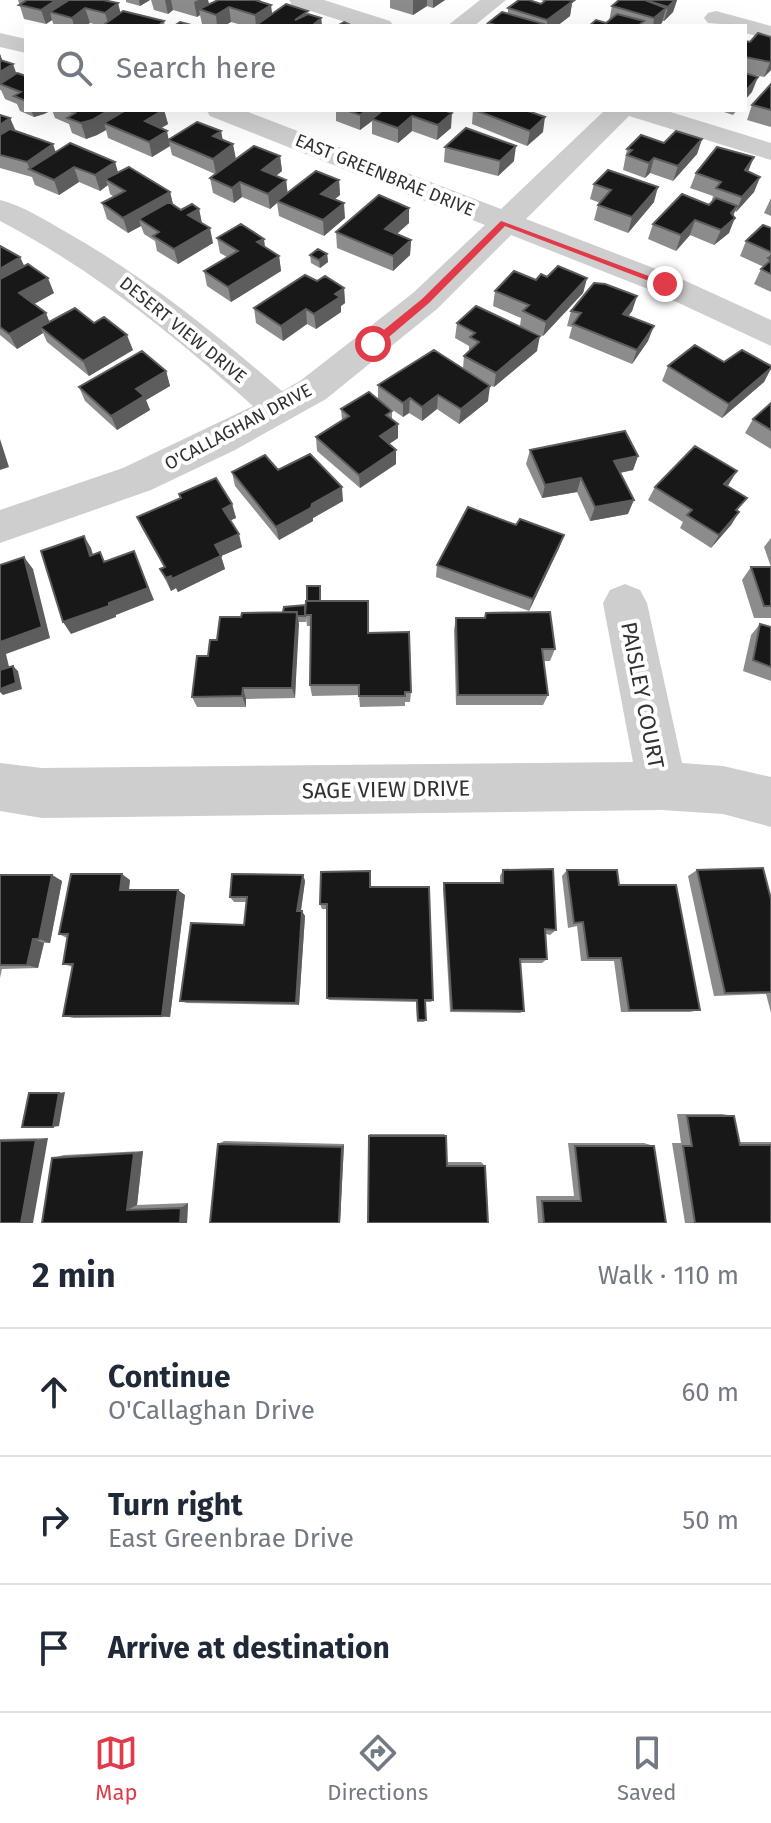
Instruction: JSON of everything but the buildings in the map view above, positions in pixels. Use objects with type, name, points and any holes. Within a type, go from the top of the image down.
[{"type":"street","points":[[300,0],[376,24]]},
{"type":"street","points":[[462,24],[495,0]]},
{"type":"street","points":[[712,22],[734,0]]},
{"type":"street","points":[[747,29],[771,33]]},
{"type":"street","points":[[0,40],[24,46]]},
{"type":"street","name":"EAST GREENBRAE DRIVE","points":[[224,112],[665,284],[771,334]]},
{"type":"street","name":"O'CALLAGHAN DRIVE","points":[[0,527],[137,479],[313,390],[425,301],[618,112]]},
{"type":"street","points":[[642,112],[771,152]]},
{"type":"street","name":"DESERT VIEW DRIVE","points":[[0,209],[90,258],[152,300],[279,409]]},
{"type":"street","name":"PAISLEY COURT","points":[[625,603],[662,786]]},
{"type":"street","name":"SAGE VIEW DRIVE","points":[[0,787],[42,793],[662,786],[723,790],[771,802]]},
{"type":"route","points":[[373,344],[425,301],[504,223],[665,284]]}]
